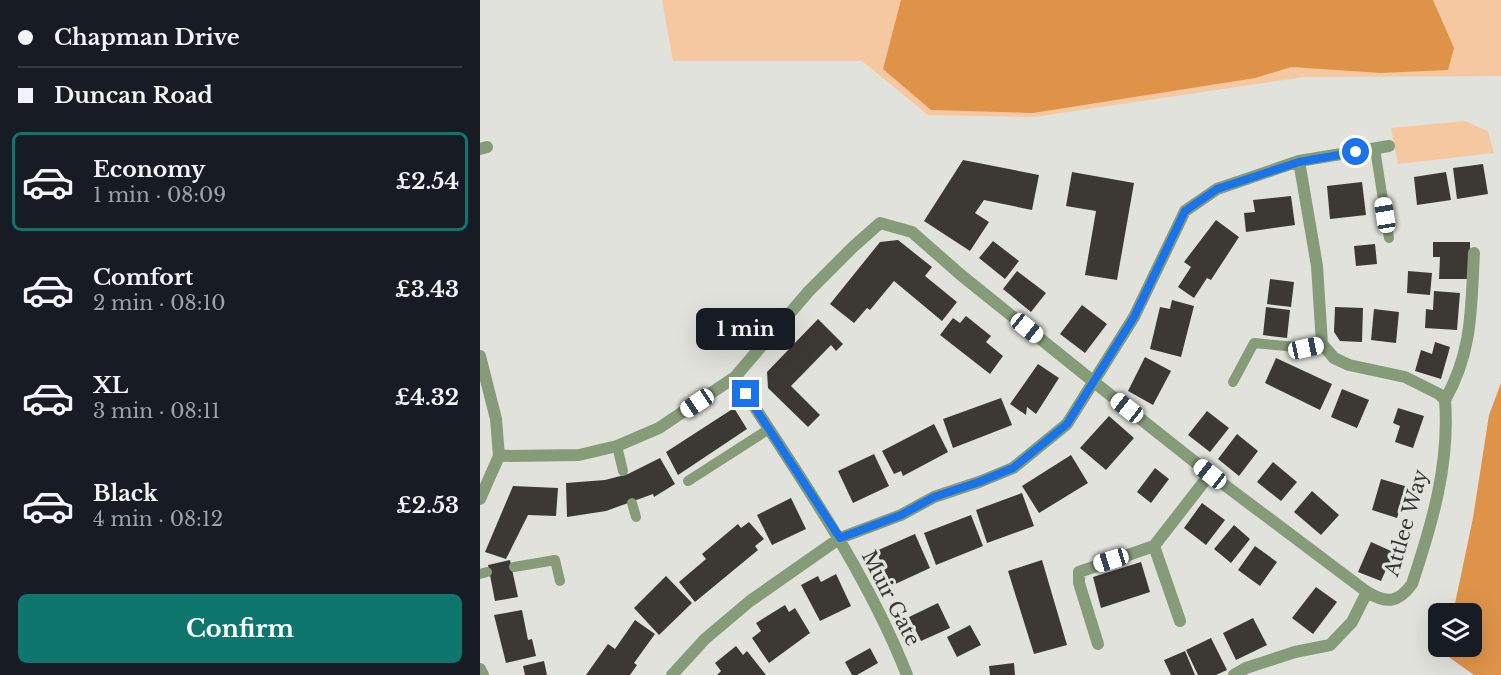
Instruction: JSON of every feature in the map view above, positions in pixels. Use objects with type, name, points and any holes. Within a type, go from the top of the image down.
[{"type":"street","points":[[672,675],[705,639],[750,601],[840,538],[901,515],[934,497],[1013,468],[1067,424],[1134,317],[1185,211],[1217,189],[1299,162],[1389,146]]},
{"type":"street","points":[[1299,162],[1317,266],[1322,344],[1334,358],[1349,365],[1405,377],[1439,394],[1445,400],[1459,376],[1469,334],[1474,253]]},
{"type":"street","name":"Attlee Way","points":[[735,377],[809,291],[880,223],[912,232],[961,275],[1210,474],[1380,600],[1395,599],[1404,595],[1412,584],[1441,487],[1448,432],[1445,400]]},
{"type":"street","points":[[480,356],[496,419],[499,456],[480,499]]},
{"type":"street","points":[[499,456],[579,455],[617,446],[659,428],[735,377]]},
{"type":"street","name":"Muir Gate","points":[[735,377],[840,538],[893,640],[907,675]]},
{"type":"street","points":[[1098,644],[1079,583],[1079,572],[1154,546],[1210,474]]},
{"type":"street","points":[[1154,546],[1180,621]]},
{"type":"street","points":[[1234,675],[1246,668],[1295,652],[1330,645],[1353,622],[1367,591]]},
{"type":"street","points":[[480,669],[483,675]]},
{"type":"lane","points":[[1375,148],[1389,238]]},
{"type":"lane","points":[[1233,382],[1254,343],[1306,348],[1322,344]]},
{"type":"lane","points":[[688,482],[769,429]]},
{"type":"lane","points":[[617,446],[623,471]]},
{"type":"lane","points":[[632,503],[636,517]]},
{"type":"lane","points":[[514,567],[555,560],[560,581]]},
{"type":"shaded area","points":[[662,0],[1501,0],[1501,76],[1304,77],[1034,117],[928,115],[862,61],[673,61]]},
{"type":"shaded area","points":[[901,0],[1433,0],[1454,48],[1448,70],[1381,73],[1291,67],[1255,78],[1033,113],[931,110],[883,69]]},
{"type":"shaded area","points":[[1465,121],[1488,131],[1494,153],[1398,164],[1391,128]]},
{"type":"shaded area","points":[[1501,383],[1501,675],[1474,675],[1449,657],[1482,657],[1482,603],[1455,603],[1473,518],[1489,415]]},
{"type":"building","points":[[963,160],[1039,175],[1032,210],[984,200],[975,213],[989,222],[970,251],[924,221]]},
{"type":"building","points":[[1483,164],[1488,194],[1457,199],[1453,168]]},
{"type":"building","points":[[1072,172],[1134,183],[1117,280],[1085,275],[1096,211],[1066,206]]},
{"type":"building","points":[[1446,172],[1451,200],[1417,205],[1414,177]]},
{"type":"building","points":[[1362,182],[1366,215],[1330,219],[1327,186]]},
{"type":"building","points":[[1291,196],[1295,225],[1246,232],[1244,213],[1255,212],[1253,200]]},
{"type":"building","points":[[1216,220],[1239,237],[1211,280],[1207,278],[1194,298],[1178,287],[1191,267],[1184,262]]},
{"type":"building","points":[[898,240],[932,267],[925,276],[957,302],[942,321],[894,281],[870,310],[867,308],[854,323],[830,304],[880,242]]},
{"type":"building","points":[[993,241],[1019,261],[1005,279],[979,258]]},
{"type":"building","points":[[1433,242],[1470,242],[1470,279],[1439,279],[1440,257],[1433,257]]},
{"type":"building","points":[[1375,244],[1377,264],[1356,266],[1354,246]]},
{"type":"building","points":[[1017,271],[1046,293],[1031,312],[1003,289]]},
{"type":"building","points":[[1408,271],[1432,273],[1430,295],[1407,293]]},
{"type":"building","points":[[1270,279],[1294,282],[1291,307],[1267,304]]},
{"type":"building","points":[[1434,291],[1460,293],[1457,330],[1425,328],[1426,309],[1433,310]]},
{"type":"building","points":[[1172,300],[1194,306],[1181,357],[1150,349],[1160,307],[1170,309]]},
{"type":"building","points":[[1082,305],[1107,324],[1085,353],[1060,334]]},
{"type":"building","points":[[1266,307],[1290,310],[1287,338],[1263,335]]},
{"type":"building","points":[[1335,307],[1363,308],[1362,342],[1340,341],[1334,332]]},
{"type":"building","points":[[1374,309],[1399,312],[1396,343],[1371,340]]},
{"type":"building","points":[[966,316],[991,336],[986,342],[1003,356],[990,374],[940,335],[953,318],[960,323]]},
{"type":"building","points":[[818,319],[843,344],[836,351],[831,345],[791,386],[820,415],[808,427],[768,388],[767,372]]},
{"type":"building","points":[[1435,342],[1450,347],[1441,379],[1415,371],[1421,350],[1432,354]]},
{"type":"building","points":[[1145,357],[1171,371],[1153,405],[1128,391]]},
{"type":"building","points":[[1276,358],[1332,384],[1320,410],[1265,383]]},
{"type":"building","points":[[1038,364],[1059,378],[1036,414],[1027,407],[1026,415],[1010,404]]},
{"type":"building","points":[[1342,389],[1369,400],[1357,428],[1331,417]]},
{"type":"building","points":[[1001,398],[1012,425],[953,448],[943,419]]},
{"type":"building","points":[[734,408],[747,429],[678,475],[666,452]]},
{"type":"building","points":[[1398,408],[1424,416],[1413,448],[1395,442],[1400,426],[1393,423]]},
{"type":"building","points":[[1207,411],[1229,428],[1210,452],[1188,435]]},
{"type":"building","points":[[1109,416],[1134,438],[1106,470],[1080,448]]},
{"type":"building","points":[[934,424],[948,452],[903,476],[901,471],[894,474],[882,451]]},
{"type":"building","points":[[1237,434],[1258,451],[1239,476],[1218,459]]},
{"type":"building","points":[[874,454],[889,486],[853,503],[838,471]]},
{"type":"building","points":[[1071,455],[1088,483],[1039,513],[1022,486]]},
{"type":"building","points":[[660,458],[675,484],[654,497],[653,494],[606,511],[567,517],[566,483],[605,480],[628,474]]},
{"type":"building","points":[[1273,462],[1297,482],[1281,501],[1257,482]]},
{"type":"building","points":[[1155,468],[1169,479],[1151,503],[1137,492]]},
{"type":"building","points":[[1381,479],[1415,489],[1410,505],[1402,503],[1397,518],[1372,510]]},
{"type":"building","points":[[513,486],[558,488],[556,516],[528,515],[506,559],[485,552]]},
{"type":"building","points":[[1312,491],[1339,515],[1321,535],[1294,512]]},
{"type":"building","points":[[1022,493],[1034,526],[987,543],[976,510]]},
{"type":"building","points":[[791,498],[806,529],[772,545],[757,515]]},
{"type":"building","points":[[1202,503],[1225,520],[1206,545],[1184,528]]},
{"type":"building","points":[[971,515],[983,546],[936,565],[924,533]]},
{"type":"building","points":[[749,522],[764,539],[755,546],[758,550],[695,602],[679,582],[706,559],[702,554],[738,524],[741,528]]},
{"type":"building","points":[[1234,525],[1250,539],[1231,563],[1214,549]]},
{"type":"building","points":[[915,534],[930,568],[891,586],[876,551]]},
{"type":"building","points":[[1371,542],[1400,555],[1395,568],[1388,565],[1381,581],[1358,572]]},
{"type":"building","points":[[1255,546],[1277,562],[1260,586],[1238,570]]},
{"type":"building","points":[[510,560],[518,597],[495,601],[488,565]]},
{"type":"building","points":[[1042,560],[1067,645],[1034,654],[1008,571]]},
{"type":"building","points":[[1141,562],[1150,592],[1101,608],[1093,577]]},
{"type":"building","points":[[836,574],[851,606],[820,621],[801,585],[818,576],[821,582]]},
{"type":"building","points":[[666,576],[692,603],[659,635],[634,608]]},
{"type":"building","points":[[1316,587],[1337,602],[1313,634],[1292,618]]},
{"type":"building","points":[[938,603],[950,628],[921,641],[909,617]]},
{"type":"building","points":[[785,605],[789,612],[795,608],[810,633],[769,663],[752,638],[761,631],[756,623]]},
{"type":"building","points":[[522,610],[528,640],[532,639],[536,656],[506,663],[494,615]]},
{"type":"building","points":[[1253,618],[1267,645],[1236,660],[1223,633]]},
{"type":"building","points":[[635,620],[655,634],[634,663],[637,665],[630,675],[586,675],[608,644],[615,649]]},
{"type":"building","points":[[970,625],[981,645],[957,657],[947,637]]},
{"type":"building","points":[[1211,638],[1227,670],[1216,675],[1198,675],[1186,650]]},
{"type":"building","points":[[736,646],[743,655],[747,651],[766,675],[717,675],[721,671],[715,663]]},
{"type":"building","points":[[870,648],[878,663],[857,675],[852,675],[845,662]]},
{"type":"building","points":[[1185,651],[1195,675],[1171,675],[1164,660]]},
{"type":"building","points":[[544,661],[547,675],[525,675],[523,666]]},
{"type":"building","points":[[1014,663],[1015,675],[990,675],[989,666]]},
{"type":"route","points":[[746,394],[840,538],[901,515],[934,497],[1013,468],[1067,424],[1134,317],[1185,211],[1217,189],[1299,162],[1356,152]]}]
